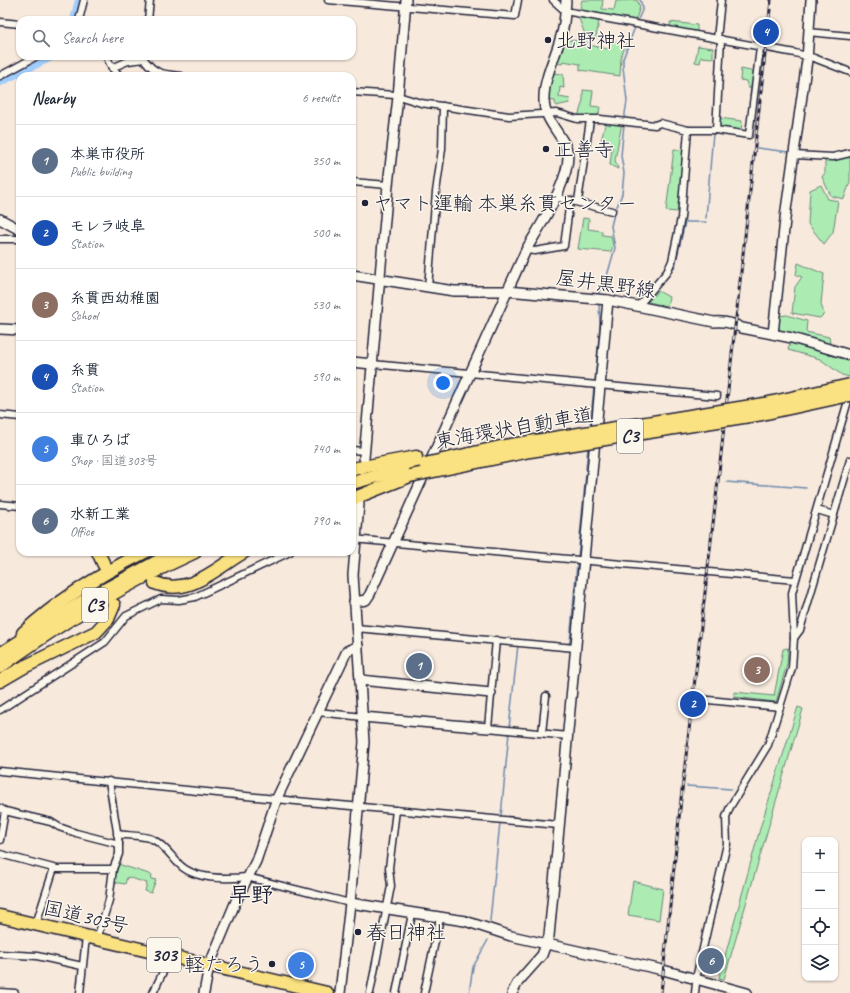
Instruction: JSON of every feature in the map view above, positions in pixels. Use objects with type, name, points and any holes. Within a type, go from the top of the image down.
[{"type":"highway","name":"東海環状自動車道","points":[[356,482],[417,461],[716,413],[806,396],[850,394]]},
{"type":"highway","name":"東海環状自動車道","points":[[356,491],[410,476],[515,454],[755,416],[850,394]]},
{"type":"highway","points":[[356,469],[417,461]]},
{"type":"highway","points":[[356,502],[410,476]]},
{"type":"highway","points":[[100,556],[104,565]]},
{"type":"highway","points":[[0,654],[41,616],[67,596],[101,574],[137,556]]},
{"type":"highway","name":"C3","points":[[0,654],[82,602],[168,556]]},
{"type":"highway","name":"C3","points":[[0,667],[43,636],[84,611],[127,586],[188,556]]},
{"type":"highway","points":[[155,583],[175,588],[188,586],[238,556]]},
{"type":"highway","points":[[0,681],[38,660],[96,632],[108,619],[114,605]]},
{"type":"highway","name":"国道303号","points":[[0,916],[209,966],[278,980],[327,993]]},
{"type":"street","points":[[81,16],[84,0]]},
{"type":"street","points":[[148,16],[150,0]]},
{"type":"street","points":[[328,0],[406,4],[515,16],[518,0]]},
{"type":"street","points":[[553,0],[565,11],[807,56],[850,72]]},
{"type":"street","points":[[354,602],[366,600],[471,374],[526,250],[555,197],[566,171],[568,153],[546,114],[544,98],[563,29],[566,0]]},
{"type":"street","points":[[716,130],[721,0]]},
{"type":"street","points":[[773,334],[807,56],[811,0]]},
{"type":"street","points":[[356,452],[364,455],[406,4]]},
{"type":"street","points":[[0,22],[16,24]]},
{"type":"street","points":[[808,32],[850,36]]},
{"type":"street","points":[[356,92],[398,97],[421,103],[509,116],[557,113],[577,119],[623,121],[655,125],[660,123],[688,130],[716,130],[748,135],[760,48]]},
{"type":"street","points":[[0,76],[30,60]]},
{"type":"street","points":[[108,60],[116,72]]},
{"type":"street","points":[[112,68],[133,60]]},
{"type":"street","points":[[145,60],[151,68],[157,72]]},
{"type":"street","points":[[428,287],[436,192],[442,149],[444,106]]},
{"type":"street","points":[[578,201],[590,120]]},
{"type":"street","points":[[639,305],[667,272],[672,261],[681,218],[688,130]]},
{"type":"street","points":[[794,155],[833,157],[850,153]]},
{"type":"street","points":[[356,182],[388,185]]},
{"type":"street","points":[[555,197],[578,201],[588,206],[612,211]]},
{"type":"street","points":[[526,250],[535,251],[564,246],[570,200]]},
{"type":"street","points":[[0,220],[16,228]]},
{"type":"street","points":[[0,239],[16,239]]},
{"type":"street","name":"屋井黒野線","points":[[356,276],[462,292],[507,291],[608,300],[639,305],[714,322],[721,321],[735,324],[742,328],[773,334],[850,355]]},
{"type":"street","points":[[512,993],[518,982],[542,955],[546,944],[568,736],[608,300]]},
{"type":"street","points":[[0,329],[16,330]]},
{"type":"street","points":[[356,362],[717,396]]},
{"type":"street","points":[[694,993],[696,978],[727,844],[726,817],[730,807],[768,745],[792,668],[794,638],[792,593],[850,394]]},
{"type":"street","points":[[0,415],[16,417]]},
{"type":"street","points":[[794,638],[800,630],[850,460]]},
{"type":"street","points":[[0,504],[16,506]]},
{"type":"street","points":[[817,510],[834,515]]},
{"type":"street","points":[[356,539],[795,580]]},
{"type":"street","points":[[0,710],[105,642],[126,616],[161,599],[180,600],[195,597],[282,556]]},
{"type":"street","points":[[340,993],[350,903],[363,756],[363,717],[354,602],[354,556]]},
{"type":"street","points":[[356,628],[575,648]]},
{"type":"street","points":[[488,728],[496,640]]},
{"type":"street","points":[[204,993],[209,966],[261,848],[277,798],[347,651],[358,646]]},
{"type":"street","points":[[360,680],[491,693]]},
{"type":"street","points":[[542,733],[546,696]]},
{"type":"street","points":[[698,699],[780,707]]},
{"type":"street","points":[[318,712],[568,736]]},
{"type":"street","points":[[0,771],[559,825]]},
{"type":"street","points":[[80,993],[82,966],[91,938],[109,900],[113,869],[119,854],[118,834],[109,781]]},
{"type":"street","points":[[0,840],[2,810],[51,822],[59,827],[82,835],[119,844]]},
{"type":"street","points":[[370,993],[391,886],[389,868],[396,810]]},
{"type":"street","points":[[118,834],[153,839],[164,846],[180,865],[193,873],[232,878],[247,877],[350,903],[479,925],[511,936],[696,978],[718,989],[747,993]]},
{"type":"street","points":[[0,854],[54,868],[113,869]]},
{"type":"street","points":[[36,924],[54,868]]},
{"type":"street","points":[[396,993],[412,914]]},
{"type":"street","points":[[424,993],[440,918]]},
{"type":"street","points":[[0,954],[37,956],[82,966]]},
{"type":"street","points":[[152,993],[170,957]]},
{"type":"street","points":[[0,992],[15,993]]},
{"type":"green space","points":[[582,0],[603,0],[602,9],[614,10],[616,1],[637,0],[640,7],[635,22],[579,12]]},
{"type":"green space","points":[[578,16],[599,20],[596,38],[586,37]]},
{"type":"green space","points":[[670,22],[697,25],[697,33],[671,28]]},
{"type":"green space","points":[[563,40],[586,41],[589,45],[608,49],[611,41],[626,43],[621,58],[620,76],[580,70],[580,64],[563,61],[562,64],[555,63]]},
{"type":"green space","points":[[698,46],[713,48],[713,58],[701,57],[700,63],[695,62]]},
{"type":"green space","points":[[741,69],[755,72],[753,88],[748,88],[746,81],[740,80]]},
{"type":"green space","points":[[551,73],[563,74],[564,88],[560,87],[559,97],[570,99],[569,103],[556,106],[555,101],[548,100]]},
{"type":"green space","points":[[583,90],[593,91],[591,106],[600,107],[598,118],[578,117],[583,100]]},
{"type":"green space","points":[[719,118],[742,121],[741,133],[720,129],[718,125]]},
{"type":"green space","points":[[606,121],[622,123],[615,160],[618,169],[610,165],[612,148],[600,145]]},
{"type":"green space","points":[[674,149],[683,150],[678,212],[666,211]]},
{"type":"green space","points":[[850,155],[850,182],[844,199],[831,196],[822,177],[825,173],[825,161]]},
{"type":"green space","points":[[821,185],[828,199],[838,201],[833,232],[824,244],[808,224],[810,190]]},
{"type":"green space","points":[[583,218],[589,219],[588,229],[602,231],[602,235],[611,236],[613,245],[611,252],[578,249]]},
{"type":"green space","points":[[798,263],[824,274],[821,304],[824,314],[820,318],[792,313],[795,287],[802,277],[796,275]]},
{"type":"green space","points":[[658,291],[669,297],[667,306],[648,302]]},
{"type":"green space","points":[[787,315],[807,321],[806,332],[829,337],[830,343],[828,345],[781,332],[777,325],[778,316]]},
{"type":"green space","points":[[790,343],[850,358],[850,377],[842,375],[820,359],[788,350]]},
{"type":"green space","points":[[788,648],[787,664],[776,702],[734,697],[734,692],[774,696],[783,649]]},
{"type":"green space","points":[[798,707],[803,709],[724,979],[719,978],[761,825]]},
{"type":"green space","points":[[118,864],[152,875],[151,879],[156,880],[151,893],[145,891],[147,883],[127,877],[125,884],[113,882]]},
{"type":"green space","points":[[633,881],[663,889],[659,920],[628,915]]},
{"type":"waterway","points":[[76,16],[80,0]]},
{"type":"waterway","points":[[637,22],[643,8],[640,0]]},
{"type":"waterway","points":[[624,120],[627,101],[623,59],[635,27]]},
{"type":"waterway","points":[[18,72],[43,60]]},
{"type":"waterway","points":[[0,81],[16,73]]},
{"type":"waterway","points":[[598,295],[600,289],[605,283],[615,248],[611,226],[622,194],[624,173],[621,156],[624,124]]},
{"type":"waterway","points":[[688,166],[691,132]]},
{"type":"waterway","points":[[706,218],[713,133]]},
{"type":"waterway","points":[[757,148],[789,152]]},
{"type":"waterway","points":[[650,297],[675,266],[685,222],[706,222]]},
{"type":"waterway","points":[[614,297],[636,301]]},
{"type":"waterway","points":[[595,381],[600,325],[599,302]]},
{"type":"waterway","points":[[645,303],[684,311]]},
{"type":"waterway","points":[[590,428],[594,386]]},
{"type":"waterway","points":[[586,469],[588,446]]},
{"type":"waterway","points":[[578,557],[586,473]]},
{"type":"waterway","points":[[726,482],[806,488]]},
{"type":"waterway","points":[[567,644],[570,642],[577,563]]},
{"type":"waterway","points":[[509,728],[518,645]]},
{"type":"waterway","points":[[501,816],[509,733]]},
{"type":"waterway","points":[[687,786],[731,789]]},
{"type":"waterway","points":[[490,921],[500,822]]},
{"type":"waterway","points":[[469,993],[473,967],[488,940]]},
{"type":"railway","points":[[661,993],[681,799],[771,0]]},
{"type":"place","name":"糸貫","points":[[766,32]]},
{"type":"place","name":"北野神社","points":[[548,40]]},
{"type":"place","name":"正善寺","points":[[546,149]]},
{"type":"place","name":"ヤマト運輸 本巣糸貫センター","points":[[365,203]]},
{"type":"place","name":"本巣市役所","points":[[419,666]]},
{"type":"place","name":"糸貫西幼稚園","points":[[757,670]]},
{"type":"place","name":"モレラ岐阜","points":[[693,704]]},
{"type":"place","name":"春日神社","points":[[358,932]]},
{"type":"place","name":"水新工業","points":[[711,961]]},
{"type":"place","name":"軽たろう","points":[[272,964]]},
{"type":"place","name":"車ひろば","points":[[301,965]]},
{"type":"district","name":"早野","points":[[251,895]]}]
